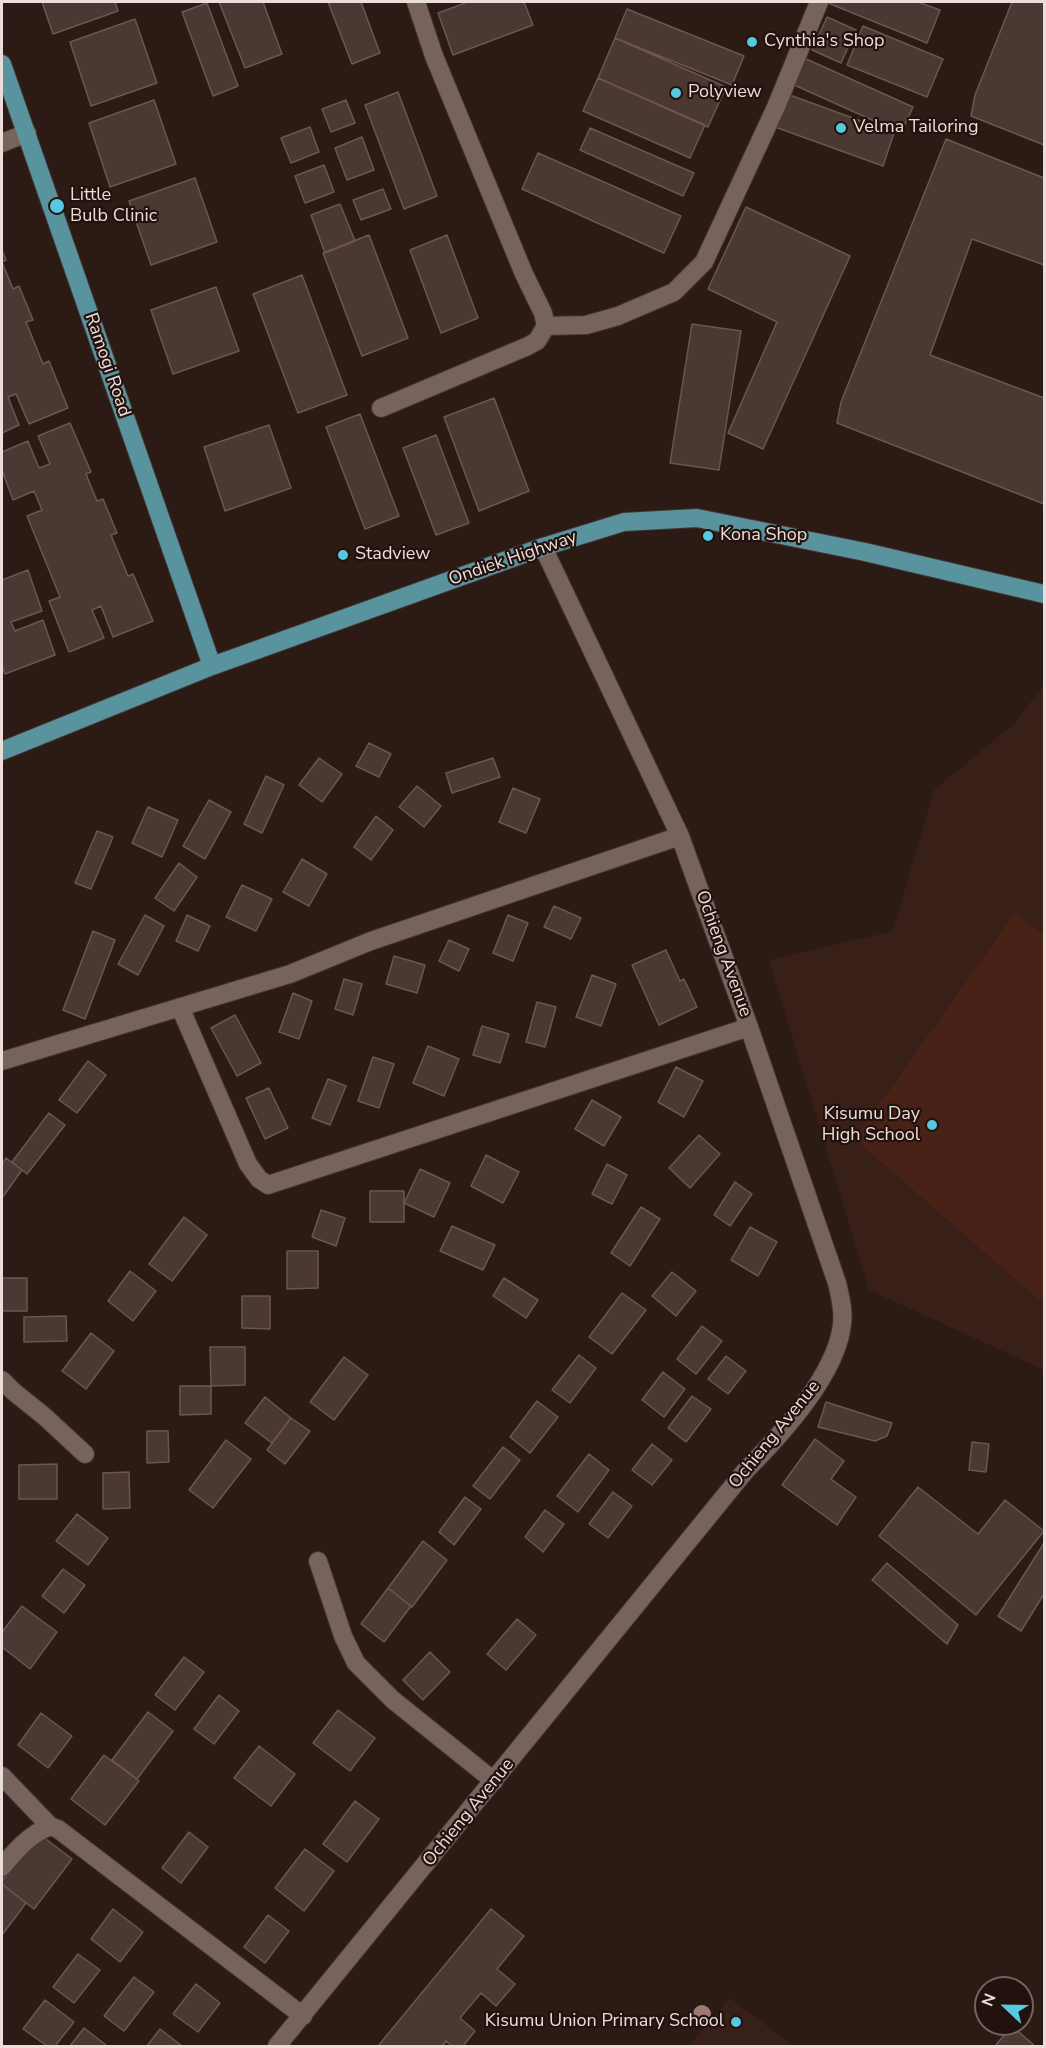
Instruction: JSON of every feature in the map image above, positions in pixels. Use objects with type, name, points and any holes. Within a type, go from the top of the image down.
[{"type":"main road","name":"Ramogi Road","points":[[2,64],[212,666]]},
{"type":"main road","name":"Ondiek Highway","points":[[2,751],[212,666],[543,547],[624,522],[697,518],[865,552],[1044,594]]},
{"type":"street","points":[[381,408],[528,346],[537,341],[546,326],[543,313],[524,274],[434,56],[416,2]]},
{"type":"street","points":[[546,326],[586,325],[618,316],[674,291],[704,262],[776,107],[819,2]]},
{"type":"street","points":[[2,143],[27,133]]},
{"type":"street","name":"Ochieng Avenue","points":[[278,2046],[746,1470],[789,1422],[830,1365],[838,1346],[843,1323],[842,1303],[837,1283],[749,1027],[680,836],[543,547]]},
{"type":"street","points":[[2,1061],[290,974],[371,941],[680,836]]},
{"type":"street","points":[[180,1006],[248,1164],[259,1179],[268,1185],[749,1027]]},
{"type":"street","points":[[2,1380],[85,1454]]},
{"type":"street","points":[[318,1562],[343,1636],[356,1663],[393,1700],[494,1781]]},
{"type":"street","points":[[2,1776],[51,1826],[74,1840],[303,2016]]},
{"type":"street","points":[[2,1867],[20,1845],[36,1832],[51,1826]]},
{"type":"shaded area","name":"Kisumu Day High School","points":[[1044,684],[1044,1370],[869,1290],[769,960],[893,931],[934,790],[1016,722]]},
{"type":"shaded area","points":[[1015,913],[1044,935],[1044,1304],[855,1139]]},
{"type":"shaded area","name":"Kisumu Union Primary School","points":[[730,1998],[794,2046],[689,2046]]},
{"type":"building","points":[[42,2],[115,2],[118,11],[53,34]]},
{"type":"building","points":[[219,2],[263,2],[282,54],[245,68]]},
{"type":"building","points":[[328,2],[361,2],[380,53],[352,64]]},
{"type":"building","points":[[468,2],[524,2],[533,25],[453,55],[438,13]]},
{"type":"building","points":[[829,2],[918,2],[940,10],[927,43]]},
{"type":"building","points":[[1012,2],[1044,2],[1044,145],[971,116],[975,95]]},
{"type":"building","points":[[207,3],[238,86],[213,96],[182,12]]},
{"type":"building","points":[[627,9],[744,56],[732,85],[615,38]]},
{"type":"building","points":[[827,17],[856,30],[841,63],[812,50]]},
{"type":"building","points":[[135,19],[157,83],[91,106],[70,42]]},
{"type":"building","points":[[863,26],[943,59],[927,97],[847,65]]},
{"type":"building","points":[[615,38],[726,87],[708,127],[598,78]]},
{"type":"building","points":[[804,58],[913,107],[901,133],[792,84]]},
{"type":"building","points":[[598,78],[705,125],[690,158],[583,111]]},
{"type":"building","points":[[398,92],[437,196],[404,209],[365,105]]},
{"type":"building","points":[[787,94],[894,133],[883,166],[775,127]]},
{"type":"building","points":[[154,100],[176,164],[110,187],[89,123]]},
{"type":"building","points":[[346,100],[355,123],[331,132],[322,109]]},
{"type":"building","points":[[310,127],[319,152],[291,163],[281,138]]},
{"type":"building","points":[[590,128],[694,173],[683,196],[580,150]]},
{"type":"building","points":[[362,137],[374,170],[347,180],[335,148]]},
{"type":"building","points":[[946,139],[1044,178],[1044,265],[972,239],[930,355],[1044,398],[1044,504],[837,423],[841,402]]},
{"type":"building","points":[[538,153],[681,216],[664,253],[522,189]]},
{"type":"building","points":[[324,165],[334,192],[305,203],[295,176]]},
{"type":"building","points":[[195,178],[217,242],[151,265],[129,201]]},
{"type":"building","points":[[383,189],[391,209],[361,220],[353,200]]},
{"type":"building","points":[[340,204],[355,241],[325,253],[311,215]]},
{"type":"building","points":[[746,207],[850,256],[763,449],[728,433],[777,322],[708,289]]},
{"type":"building","points":[[369,235],[408,338],[362,356],[323,253]]},
{"type":"building","points":[[447,235],[478,318],[441,333],[410,250]]},
{"type":"building","points":[[2,250],[6,260],[2,262]]},
{"type":"building","points":[[2,262],[13,289],[19,286],[33,320],[26,322],[43,364],[49,361],[68,408],[29,424],[16,394],[8,397],[19,425],[2,433]]},
{"type":"building","points":[[302,275],[347,395],[298,413],[253,294]]},
{"type":"building","points":[[216,287],[239,351],[173,374],[151,310]]},
{"type":"building","points":[[692,324],[741,331],[719,470],[670,463]]},
{"type":"building","points":[[494,398],[529,491],[479,511],[444,417]]},
{"type":"building","points":[[360,414],[399,516],[365,529],[326,427]]},
{"type":"building","points":[[70,423],[91,472],[86,474],[97,501],[103,499],[117,533],[111,535],[128,576],[133,574],[153,621],[113,637],[101,606],[92,610],[104,638],[69,652],[49,601],[60,597],[27,516],[42,510],[34,491],[13,500],[2,470],[2,452],[28,441],[39,468],[50,464],[38,436]]},
{"type":"building","points":[[269,425],[291,488],[225,511],[204,447]]},
{"type":"building","points":[[436,435],[469,523],[436,535],[403,448]]},
{"type":"building","points":[[28,570],[42,611],[11,622],[15,631],[43,620],[55,655],[5,674],[2,665],[2,580]]},
{"type":"building","points":[[369,743],[391,754],[379,777],[356,766]]},
{"type":"building","points":[[319,758],[342,774],[322,802],[299,785]]},
{"type":"building","points":[[493,758],[500,777],[452,793],[446,773]]},
{"type":"building","points":[[266,776],[284,785],[262,833],[244,824]]},
{"type":"building","points":[[417,786],[441,806],[424,827],[399,807]]},
{"type":"building","points":[[513,788],[540,799],[526,833],[499,822]]},
{"type":"building","points":[[209,800],[231,812],[205,859],[183,846]]},
{"type":"building","points":[[148,807],[178,820],[162,857],[132,843]]},
{"type":"building","points":[[376,816],[393,830],[371,860],[354,847]]},
{"type":"building","points":[[97,831],[113,837],[91,889],[75,883]]},
{"type":"building","points":[[302,859],[327,874],[309,906],[283,892]]},
{"type":"building","points":[[179,863],[197,877],[174,911],[155,898]]},
{"type":"building","points":[[242,885],[272,899],[256,931],[226,917]]},
{"type":"building","points":[[554,906],[581,918],[571,939],[544,927]]},
{"type":"building","points":[[145,915],[164,926],[138,975],[118,964]]},
{"type":"building","points":[[187,915],[210,926],[198,951],[176,941]]},
{"type":"building","points":[[508,915],[528,923],[513,961],[493,953]]},
{"type":"building","points":[[93,931],[115,940],[85,1019],[63,1010]]},
{"type":"building","points":[[449,940],[469,949],[459,971],[439,961]]},
{"type":"building","points":[[666,950],[680,981],[684,979],[697,1007],[659,1025],[632,965]]},
{"type":"building","points":[[394,956],[425,965],[417,993],[386,984]]},
{"type":"building","points":[[592,975],[616,984],[601,1026],[576,1017]]},
{"type":"building","points":[[344,979],[362,984],[353,1015],[335,1009]]},
{"type":"building","points":[[293,993],[312,1001],[299,1039],[279,1032]]},
{"type":"building","points":[[537,1002],[556,1007],[545,1047],[526,1042]]},
{"type":"building","points":[[235,1015],[261,1063],[237,1076],[211,1028]]},
{"type":"building","points":[[482,1026],[509,1034],[500,1063],[473,1055]]},
{"type":"building","points":[[428,1046],[459,1059],[444,1096],[413,1083]]},
{"type":"building","points":[[373,1057],[394,1064],[379,1108],[358,1101]]},
{"type":"building","points":[[88,1061],[106,1075],[77,1113],[59,1100]]},
{"type":"building","points":[[676,1067],[703,1081],[684,1117],[658,1102]]},
{"type":"building","points":[[328,1079],[346,1086],[330,1125],[312,1118]]},
{"type":"building","points":[[269,1088],[288,1128],[265,1139],[246,1098]]},
{"type":"building","points":[[592,1100],[621,1117],[604,1146],[575,1129]]},
{"type":"building","points":[[49,1113],[65,1125],[27,1174],[12,1162]]},
{"type":"building","points":[[699,1135],[720,1154],[690,1188],[669,1168]]},
{"type":"building","points":[[486,1155],[519,1172],[503,1203],[471,1186]]},
{"type":"building","points":[[6,1158],[22,1170],[2,1198],[2,1165]]},
{"type":"building","points":[[607,1164],[627,1175],[612,1204],[592,1194]]},
{"type":"building","points":[[420,1169],[450,1183],[434,1217],[404,1203]]},
{"type":"building","points":[[735,1182],[752,1194],[730,1226],[714,1215]]},
{"type":"building","points":[[370,1191],[404,1191],[404,1222],[370,1222]]},
{"type":"building","points":[[641,1207],[660,1219],[630,1266],[611,1253]]},
{"type":"building","points":[[321,1210],[345,1218],[336,1246],[312,1237]]},
{"type":"building","points":[[184,1217],[207,1235],[172,1281],[149,1264]]},
{"type":"building","points":[[452,1226],[495,1245],[483,1270],[440,1251]]},
{"type":"building","points":[[750,1227],[777,1242],[758,1276],[731,1260]]},
{"type":"building","points":[[287,1251],[318,1251],[318,1288],[287,1289]]},
{"type":"building","points":[[130,1271],[156,1291],[133,1321],[108,1301]]},
{"type":"building","points":[[672,1272],[696,1291],[676,1316],[652,1296]]},
{"type":"building","points":[[2,1278],[27,1278],[27,1311],[2,1311]]},
{"type":"building","points":[[504,1278],[538,1300],[526,1318],[493,1296]]},
{"type":"building","points":[[622,1293],[646,1310],[612,1354],[589,1337]]},
{"type":"building","points":[[242,1296],[270,1296],[270,1329],[242,1328]]},
{"type":"building","points":[[66,1316],[67,1341],[24,1342],[24,1317]]},
{"type":"building","points":[[702,1326],[722,1341],[696,1374],[677,1359]]},
{"type":"building","points":[[91,1333],[114,1351],[86,1389],[62,1371]]},
{"type":"building","points":[[210,1347],[245,1347],[245,1385],[211,1386]]},
{"type":"building","points":[[579,1355],[596,1368],[570,1403],[552,1390]]},
{"type":"building","points":[[726,1356],[746,1371],[728,1394],[708,1379]]},
{"type":"building","points":[[344,1357],[368,1375],[334,1420],[310,1402]]},
{"type":"building","points":[[663,1372],[685,1389],[664,1417],[642,1400]]},
{"type":"building","points":[[180,1386],[211,1386],[211,1414],[180,1415]]},
{"type":"building","points":[[692,1396],[711,1409],[686,1442],[668,1428]]},
{"type":"building","points":[[265,1397],[291,1418],[272,1443],[245,1423]]},
{"type":"building","points":[[537,1401],[558,1417],[530,1453],[510,1437]]},
{"type":"building","points":[[826,1402],[892,1423],[887,1436],[875,1441],[818,1427]]},
{"type":"building","points":[[291,1418],[310,1431],[285,1464],[267,1450]]},
{"type":"building","points":[[147,1431],[168,1431],[169,1462],[147,1463]]},
{"type":"building","points":[[815,1439],[844,1461],[831,1479],[856,1497],[837,1525],[782,1485]]},
{"type":"building","points":[[226,1440],[251,1459],[213,1508],[189,1490]]},
{"type":"building","points":[[972,1442],[989,1444],[986,1472],[969,1470]]},
{"type":"building","points":[[652,1444],[672,1460],[652,1485],[632,1470]]},
{"type":"building","points":[[503,1447],[520,1460],[490,1499],[473,1486]]},
{"type":"building","points":[[589,1454],[609,1470],[578,1512],[557,1496]]},
{"type":"building","points":[[57,1464],[57,1499],[19,1499],[19,1465]]},
{"type":"building","points":[[129,1472],[130,1508],[103,1509],[103,1473]]},
{"type":"building","points":[[918,1487],[978,1534],[1005,1500],[1044,1531],[976,1615],[879,1536]]},
{"type":"building","points":[[613,1492],[632,1506],[608,1538],[589,1524]]},
{"type":"building","points":[[465,1497],[481,1509],[454,1545],[439,1532]]},
{"type":"building","points":[[545,1510],[564,1524],[543,1552],[525,1537]]},
{"type":"building","points":[[77,1514],[108,1538],[88,1565],[56,1541]]},
{"type":"building","points":[[423,1541],[447,1560],[412,1607],[388,1588]]},
{"type":"building","points":[[1044,1543],[1044,1594],[1021,1631],[998,1616]]},
{"type":"building","points":[[887,1563],[958,1625],[947,1644],[872,1580]]},
{"type":"building","points":[[63,1569],[85,1585],[64,1613],[42,1596]]},
{"type":"building","points":[[388,1588],[411,1606],[384,1642],[361,1624]]},
{"type":"building","points":[[22,1606],[57,1632],[30,1669],[2,1647],[2,1632]]},
{"type":"building","points":[[517,1619],[536,1635],[506,1670],[487,1654]]},
{"type":"building","points":[[430,1652],[450,1672],[423,1700],[403,1680]]},
{"type":"building","points":[[184,1657],[204,1672],[175,1710],[155,1695]]},
{"type":"building","points":[[219,1695],[239,1711],[214,1744],[194,1729]]},
{"type":"building","points":[[338,1710],[375,1738],[350,1771],[313,1743]]},
{"type":"building","points":[[148,1712],[173,1731],[137,1779],[112,1760]]},
{"type":"building","points":[[41,1713],[72,1736],[48,1768],[18,1745]]},
{"type":"building","points":[[259,1746],[295,1774],[271,1806],[234,1778]]},
{"type":"building","points":[[104,1755],[139,1781],[105,1825],[71,1799]]},
{"type":"building","points":[[355,1801],[379,1819],[347,1862],[323,1844]]},
{"type":"building","points":[[189,1832],[208,1847],[181,1883],[162,1868]]},
{"type":"building","points":[[38,1833],[72,1859],[34,1909],[2,1884],[2,1881]]},
{"type":"building","points":[[305,1849],[334,1871],[304,1911],[275,1888]]},
{"type":"building","points":[[2,1884],[26,1903],[2,1935]]},
{"type":"building","points":[[113,1909],[143,1932],[120,1962],[91,1939]]},
{"type":"building","points":[[491,1909],[524,1936],[497,1969],[515,1984],[496,2006],[481,1993],[460,2018],[475,2031],[463,2046],[452,2046],[446,2041],[442,2046],[378,2046]]},
{"type":"building","points":[[268,1915],[289,1931],[265,1963],[244,1947]]},
{"type":"building","points":[[78,1954],[100,1970],[74,2003],[53,1987]]},
{"type":"building","points":[[134,1977],[154,1992],[124,2031],[104,2016]]},
{"type":"building","points":[[196,1984],[220,2003],[198,2032],[173,2014]]},
{"type":"building","points":[[45,2000],[74,2022],[55,2046],[47,2046],[23,2029]]},
{"type":"building","points":[[84,2028],[106,2045],[70,2046]]},
{"type":"building","points":[[160,2029],[182,2046],[147,2046]]},
{"type":"building","points":[[1004,2036],[1024,2036],[1035,2046],[995,2046]]},
{"type":"place","name":"Cynthia's Shop","points":[[752,42]]},
{"type":"place","name":"Polyview","points":[[676,93]]},
{"type":"place","name":"Velma Tailoring","points":[[841,128]]},
{"type":"place","name":"Little Bulb Clinic","points":[[57,206]]},
{"type":"place","name":"Kona Shop","points":[[708,536]]},
{"type":"place","name":"Stadview","points":[[343,555]]},
{"type":"place","name":"Kisumu Day High School","points":[[932,1125]]},
{"type":"place","name":"Kisumu Union Primary School","points":[[736,2022]]}]
